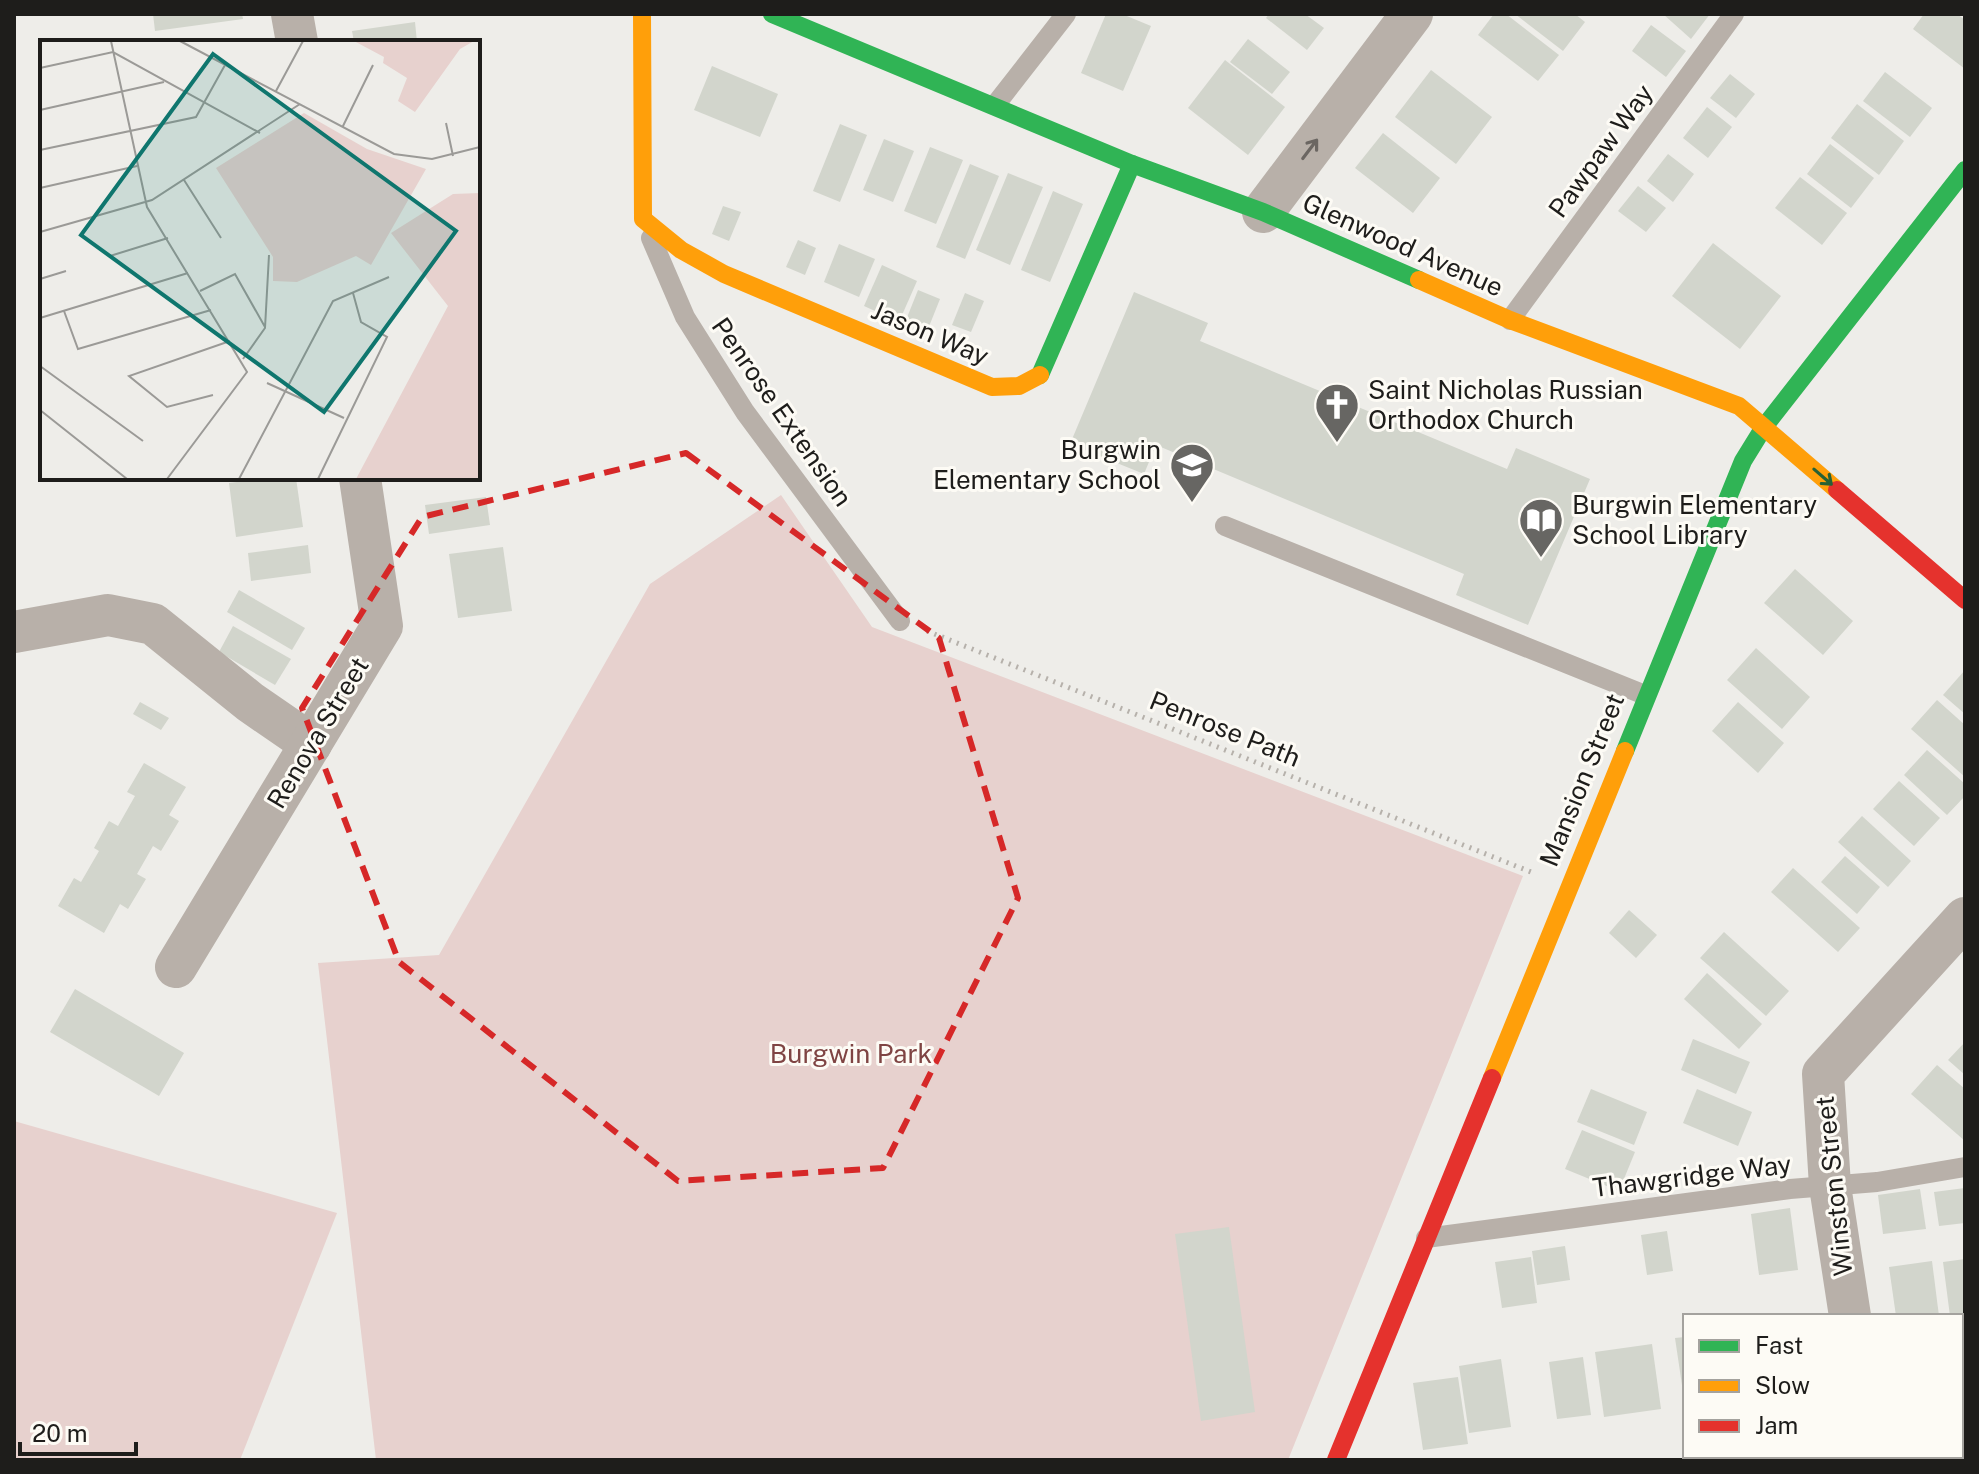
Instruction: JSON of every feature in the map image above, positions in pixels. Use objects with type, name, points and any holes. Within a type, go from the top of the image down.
[{"type":"street","points":[[292,14],[297,40]]},
{"type":"street","points":[[642,14],[643,219]]},
{"type":"street","points":[[1263,212],[1412,14]]},
{"type":"street","name":"Glenwood Avenue","points":[[776,15],[996,104],[1132,164],[1263,212],[1510,320],[1739,406],[1957,593]]},
{"type":"street","name":"Jason Way","points":[[643,219],[681,250],[724,274],[992,387],[1007,389],[1040,375],[1132,164]]},
{"type":"street","name":"Mansion Street","points":[[1336,1460],[1645,695],[1743,461],[1764,427],[1965,170]]},
{"type":"street","name":"Renova Street","points":[[176,967],[382,626],[360,480]]},
{"type":"street","points":[[14,632],[108,615],[153,624],[250,702],[311,744]]},
{"type":"street","name":"Winston Street","points":[[1850,1314],[1830,1186],[1823,1074],[1965,918]]},
{"type":"lane","points":[[996,104],[1066,14]]},
{"type":"lane","name":"Pawpaw Way","points":[[1510,320],[1734,14]]},
{"type":"lane","name":"Penrose Extension","points":[[643,219],[685,317],[745,412],[900,621]]},
{"type":"lane","points":[[1225,526],[1645,695]]},
{"type":"lane","points":[[1957,593],[1965,569]]},
{"type":"lane","name":"Thawgridge Way","points":[[1425,1239],[1965,1167]]},
{"type":"path","name":"Penrose Path","points":[[900,621],[1535,874]]},
{"type":"highlighted area","points":[[686,453],[939,638],[1018,898],[883,1168],[678,1181],[399,962],[302,708],[422,517]]},
{"type":"green space","name":"Burgwin Park","points":[[781,495],[872,627],[1523,876],[1288,1460],[376,1460],[318,963],[439,955],[650,584]]},
{"type":"green space","points":[[14,1121],[337,1213],[240,1460],[14,1460]]},
{"type":"building","points":[[153,14],[242,14],[243,19],[155,31]]},
{"type":"building","points":[[1106,14],[1122,14],[1151,26],[1123,91],[1081,73]]},
{"type":"building","points":[[1269,14],[1305,14],[1324,28],[1307,50],[1266,18]]},
{"type":"building","points":[[1494,14],[1506,14],[1559,55],[1538,81],[1478,35]]},
{"type":"building","points":[[1515,14],[1575,14],[1585,22],[1563,51]]},
{"type":"building","points":[[1663,14],[1710,14],[1691,39]]},
{"type":"building","points":[[1924,14],[1957,14],[1965,20],[1965,69],[1913,29]]},
{"type":"building","points":[[415,22],[417,40],[354,40],[352,31]]},
{"type":"building","points":[[1651,25],[1686,51],[1666,77],[1632,51]]},
{"type":"building","points":[[1248,39],[1290,72],[1272,94],[1230,62]]},
{"type":"building","points":[[1225,60],[1285,107],[1248,155],[1188,108]]},
{"type":"building","points":[[712,66],[778,94],[760,137],[694,110]]},
{"type":"building","points":[[1431,70],[1492,117],[1456,164],[1395,117]]},
{"type":"building","points":[[1885,72],[1932,108],[1910,137],[1863,101]]},
{"type":"building","points":[[1730,74],[1755,94],[1736,118],[1710,98]]},
{"type":"building","points":[[1857,104],[1904,141],[1879,175],[1831,138]]},
{"type":"building","points":[[1707,107],[1732,127],[1708,158],[1683,138]]},
{"type":"building","points":[[840,124],[867,135],[840,202],[813,191]]},
{"type":"building","points":[[1383,133],[1440,178],[1413,213],[1355,168]]},
{"type":"building","points":[[884,139],[914,151],[893,202],[863,190]]},
{"type":"building","points":[[1830,144],[1874,178],[1851,208],[1807,174]]},
{"type":"building","points":[[930,147],[963,160],[936,224],[904,211]]},
{"type":"building","points":[[1668,154],[1694,174],[1673,202],[1647,181]]},
{"type":"building","points":[[970,164],[999,176],[965,259],[936,247]]},
{"type":"building","points":[[1008,173],[1043,187],[1010,265],[976,250]]},
{"type":"building","points":[[1800,177],[1847,213],[1822,245],[1775,208]]},
{"type":"building","points":[[1638,186],[1666,208],[1646,232],[1618,211]]},
{"type":"building","points":[[1053,191],[1083,204],[1050,282],[1021,270]]},
{"type":"building","points":[[723,206],[741,212],[729,241],[712,234]]},
{"type":"building","points":[[798,240],[816,248],[805,275],[786,267]]},
{"type":"building","points":[[1713,243],[1781,296],[1740,349],[1672,296]]},
{"type":"building","points":[[839,244],[875,259],[859,297],[824,282]]},
{"type":"building","points":[[882,265],[917,281],[899,322],[864,306]]},
{"type":"building","points":[[918,290],[940,299],[928,329],[906,320]]},
{"type":"building","points":[[1134,292],[1208,323],[1200,341],[1507,469],[1516,448],[1590,479],[1528,625],[1456,595],[1464,574],[1156,445],[1144,474],[1070,444]]},
{"type":"building","points":[[965,293],[984,301],[971,332],[952,325]]},
{"type":"building","points":[[296,480],[303,527],[236,537],[229,483]]},
{"type":"building","points":[[486,497],[490,525],[429,534],[425,505]]},
{"type":"building","points":[[308,545],[311,573],[251,581],[248,553]]},
{"type":"building","points":[[503,547],[512,611],[458,618],[449,554]]},
{"type":"building","points":[[1795,569],[1853,621],[1823,655],[1764,603]]},
{"type":"building","points":[[239,590],[305,628],[292,650],[227,612]]},
{"type":"building","points":[[233,626],[291,659],[275,685],[219,652]]},
{"type":"building","points":[[1756,648],[1810,697],[1782,729],[1727,680]]},
{"type":"building","points":[[1965,670],[1965,714],[1943,695]]},
{"type":"building","points":[[1937,700],[1965,725],[1965,777],[1911,729]]},
{"type":"building","points":[[140,702],[169,718],[161,730],[133,714]]},
{"type":"building","points":[[1738,702],[1784,743],[1758,773],[1712,731]]},
{"type":"building","points":[[1927,750],[1965,784],[1965,796],[1947,815],[1904,775]]},
{"type":"building","points":[[144,763],[186,787],[169,815],[179,821],[161,851],[153,846],[137,874],[146,879],[128,909],[120,904],[104,933],[58,906],[74,878],[81,882],[99,851],[94,848],[109,821],[118,826],[135,796],[127,792]]},
{"type":"building","points":[[1899,781],[1940,818],[1914,846],[1873,809]]},
{"type":"building","points":[[1862,816],[1911,861],[1888,887],[1838,842]]},
{"type":"building","points":[[1845,856],[1880,887],[1857,914],[1821,882]]},
{"type":"building","points":[[1793,868],[1860,928],[1838,952],[1771,892]]},
{"type":"building","points":[[1629,910],[1657,935],[1636,958],[1609,933]]},
{"type":"building","points":[[1724,932],[1789,991],[1766,1016],[1700,958]]},
{"type":"building","points":[[1707,973],[1762,1024],[1739,1049],[1684,999]]},
{"type":"building","points":[[75,989],[184,1053],[159,1096],[50,1032]]},
{"type":"building","points":[[1693,1039],[1750,1062],[1736,1094],[1681,1070]]},
{"type":"building","points":[[1965,1042],[1965,1075],[1948,1060]]},
{"type":"building","points":[[1937,1065],[1965,1089],[1965,1141],[1911,1094]]},
{"type":"building","points":[[1591,1089],[1647,1112],[1634,1145],[1577,1122]]},
{"type":"building","points":[[1697,1089],[1752,1112],[1738,1146],[1683,1123]]},
{"type":"building","points":[[1582,1130],[1635,1152],[1619,1191],[1565,1169]]},
{"type":"building","points":[[1965,1188],[1965,1223],[1939,1226],[1934,1192]]},
{"type":"building","points":[[1920,1189],[1926,1229],[1883,1234],[1878,1195]]},
{"type":"building","points":[[1790,1208],[1798,1270],[1759,1275],[1751,1214]]},
{"type":"building","points":[[1229,1227],[1255,1412],[1201,1421],[1175,1234]]},
{"type":"building","points":[[1667,1231],[1673,1271],[1647,1275],[1641,1235]]},
{"type":"building","points":[[1565,1246],[1570,1280],[1537,1285],[1532,1251]]},
{"type":"building","points":[[1531,1257],[1537,1303],[1502,1308],[1495,1262]]},
{"type":"building","points":[[1965,1259],[1965,1340],[1963,1314],[1950,1314],[1943,1262]]},
{"type":"building","points":[[1932,1261],[1939,1314],[1896,1314],[1889,1267]]},
{"type":"building","points":[[1683,1337],[1683,1392],[1675,1338]]},
{"type":"building","points":[[1652,1344],[1661,1409],[1604,1417],[1595,1352]]},
{"type":"building","points":[[1583,1357],[1591,1415],[1557,1419],[1549,1362]]},
{"type":"building","points":[[1501,1359],[1511,1427],[1469,1433],[1459,1366]]},
{"type":"building","points":[[1458,1377],[1468,1444],[1423,1450],[1413,1383]]},
{"type":"traffic: fast","points":[[772,14],[1132,164],[1263,212],[1419,280]]},
{"type":"traffic: fast","points":[[1040,375],[1132,164]]},
{"type":"traffic: fast","points":[[1625,751],[1743,461],[1764,427],[1965,170]]},
{"type":"traffic: fast","points":[[1893,1460],[1908,1458]]},
{"type":"traffic: slow","points":[[642,14],[643,219],[681,250],[724,274],[992,387],[1019,386],[1040,375]]},
{"type":"traffic: slow","points":[[1419,280],[1510,320],[1739,406],[1837,490]]},
{"type":"traffic: slow","points":[[1492,1078],[1625,751]]},
{"type":"traffic: jam","points":[[1837,490],[1965,600]]},
{"type":"traffic: jam","points":[[1336,1460],[1492,1078]]},
{"type":"place","name":"Saint Nicholas Russian Orthodox Church","points":[[1337,444]]},
{"type":"place","name":"Burgwin Elementary School","points":[[1192,504]]},
{"type":"place","name":"Burgwin Elementary School Library","points":[[1541,559]]}]
